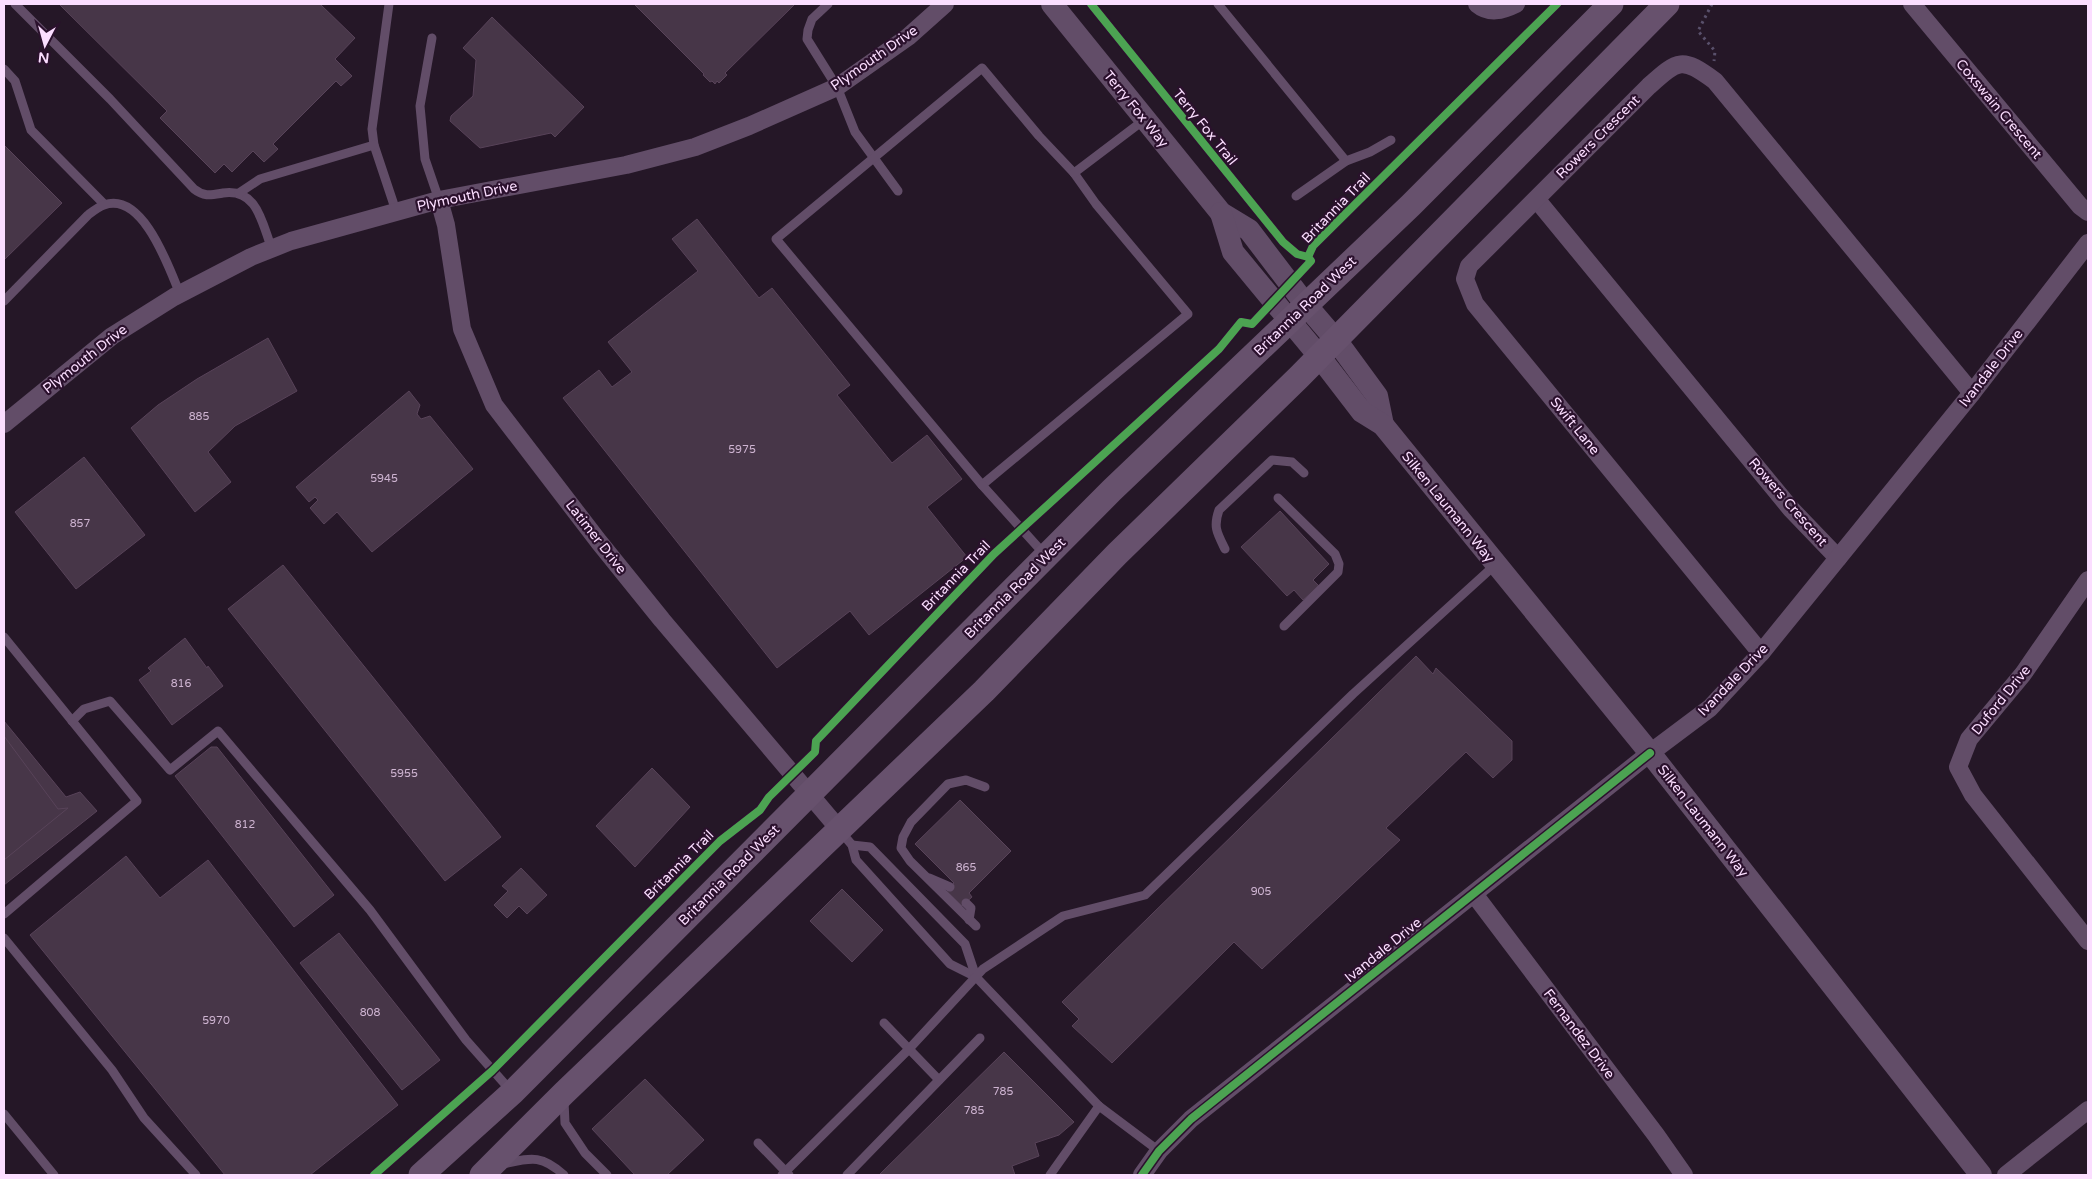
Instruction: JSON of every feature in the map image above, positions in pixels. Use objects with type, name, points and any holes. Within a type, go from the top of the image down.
[{"type":"main road","name":"Britannia Road West","points":[[421,1175],[513,1092],[1112,490],[1411,204],[1612,4]]},
{"type":"main road","points":[[487,1170],[564,1093],[846,837],[1117,554],[1327,348],[1667,4]]},
{"type":"street","name":"Plymouth Drive","points":[[4,424],[112,336],[180,294],[272,249],[291,241],[439,200],[626,165],[695,147],[749,126],[837,87],[908,37],[944,4]]},
{"type":"street","name":"Terry Fox Way","points":[[1052,4],[1221,213],[1233,252],[1298,313],[1327,348]]},
{"type":"street","points":[[1476,4],[1491,11],[1516,4]]},
{"type":"street","name":"Coxswain Crescent","points":[[1912,4],[2080,206],[2088,212]]},
{"type":"street","name":"Rowers Crescent","points":[[1838,558],[1791,509],[1537,200],[1576,158],[1669,68],[1678,64],[1688,63],[1712,79],[1972,393]]},
{"type":"street","name":"Latimer Drive","points":[[439,200],[446,225],[462,329],[494,406],[616,563],[846,837]]},
{"type":"street","name":"Swift Lane","points":[[1537,200],[1469,266],[1465,279],[1475,304],[1761,653]]},
{"type":"street","name":"Ivandale Drive","points":[[1142,1175],[1159,1151],[1191,1120],[1710,708],[1761,653],[1972,393],[2088,243]]},
{"type":"street","name":"Silken Laumann Way","points":[[1327,348],[1378,396],[1383,425],[1650,754],[1981,1175]]},
{"type":"street","name":"Duford Drive","points":[[2088,580],[2023,674],[1969,739],[1958,767],[1973,796],[2088,941]]},
{"type":"street","name":"Fernandez Drive","points":[[1474,894],[1656,1135],[1684,1175]]},
{"type":"street","points":[[2006,1175],[2088,1110]]},
{"type":"lane","points":[[15,4],[110,100],[194,189],[201,194],[209,196],[239,193],[248,197],[255,204],[272,249]]},
{"type":"lane","points":[[389,4],[372,129],[374,145],[396,212]]},
{"type":"lane","points":[[828,4],[812,19],[807,39],[837,87],[855,132],[898,191]]},
{"type":"lane","points":[[1218,4],[1346,161]]},
{"type":"lane","points":[[432,38],[420,106],[425,159],[439,200]]},
{"type":"lane","points":[[982,485],[1188,314],[1096,204],[1074,173],[1039,136],[982,68],[776,239],[982,485],[1047,556]]},
{"type":"lane","points":[[4,69],[15,81],[31,130],[104,204]]},
{"type":"lane","points":[[1074,173],[1144,120]]},
{"type":"lane","points":[[1296,196],[1346,161],[1370,152],[1391,140]]},
{"type":"lane","points":[[239,193],[260,179],[374,145]]},
{"type":"lane","points":[[4,301],[88,215],[104,204],[122,204],[142,218],[159,244],[180,294]]},
{"type":"lane","points":[[1225,549],[1216,530],[1215,521],[1219,510],[1272,460],[1292,462],[1304,473]]},
{"type":"lane","points":[[1278,498],[1335,554],[1339,564],[1338,572],[1284,626]]},
{"type":"lane","points":[[758,1143],[786,1174],[909,1049],[983,969],[1063,916],[1145,895],[1353,694],[1496,565]]},
{"type":"lane","points":[[4,637],[137,801],[4,914]]},
{"type":"lane","points":[[72,722],[84,709],[110,701],[170,770],[218,731],[370,910],[466,1040],[513,1092]]},
{"type":"lane","points":[[966,902],[971,908],[973,923],[910,862],[901,848],[903,837],[911,822],[948,784],[966,780],[985,787]]},
{"type":"lane","points":[[846,837],[870,848],[965,944],[976,977]]},
{"type":"lane","points":[[846,837],[856,860],[950,964],[976,977],[1099,1106],[1159,1151]]},
{"type":"lane","points":[[926,877],[950,887]]},
{"type":"lane","points":[[4,938],[112,1070],[144,1118],[196,1175]]},
{"type":"lane","points":[[884,1023],[939,1080]]},
{"type":"lane","points":[[847,1175],[980,1038]]},
{"type":"lane","points":[[564,1093],[565,1123],[585,1153],[607,1175]]},
{"type":"lane","points":[[1050,1175],[1099,1106]]},
{"type":"lane","points":[[4,1114],[54,1175]]},
{"type":"lane","points":[[487,1170],[531,1158],[551,1163],[564,1175]]},
{"type":"path","points":[[1712,4],[1698,31],[1715,51],[1712,79]]},
{"type":"building","points":[[59,4],[320,4],[355,38],[335,59],[352,76],[341,86],[336,81],[273,144],[278,149],[264,162],[253,151],[232,172],[224,164],[215,173],[160,118],[167,111]]},
{"type":"building","points":[[634,4],[795,4],[725,73],[727,75],[719,83],[717,81],[715,84],[712,81],[710,82]]},
{"type":"building","points":[[492,17],[584,107],[555,137],[551,133],[480,148],[450,121],[451,116],[473,96],[476,60],[463,48]]},
{"type":"building","points":[[4,145],[62,203],[4,260]]},
{"type":"building","points":[[697,219],[759,298],[772,288],[850,385],[837,395],[892,463],[927,435],[962,479],[927,507],[967,557],[869,635],[850,611],[777,668],[563,398],[599,370],[612,387],[632,372],[608,342],[698,271],[672,239]]},
{"type":"building","points":[[268,338],[297,391],[235,426],[208,452],[231,482],[195,512],[131,428],[158,405],[197,379]]},
{"type":"building","points":[[409,391],[420,405],[417,414],[421,419],[430,416],[473,469],[372,552],[337,512],[324,524],[310,508],[318,500],[315,497],[309,502],[296,487]]},
{"type":"building","points":[[84,457],[145,535],[76,589],[15,512]]},
{"type":"building","points":[[1280,511],[1329,564],[1313,580],[1319,586],[1303,600],[1294,590],[1287,596],[1241,547]]},
{"type":"building","points":[[283,565],[501,837],[445,881],[228,609]]},
{"type":"building","points":[[185,638],[223,686],[172,725],[139,680],[151,671],[148,668]]},
{"type":"building","points":[[1416,656],[1433,674],[1436,668],[1512,741],[1512,760],[1493,778],[1466,752],[1386,828],[1400,840],[1262,969],[1234,942],[1112,1063],[1072,1026],[1079,1019],[1062,1002]]},
{"type":"building","points":[[4,721],[66,797],[80,792],[97,811],[4,885]]},
{"type":"building","points":[[4,736],[58,809],[68,808],[4,860]]},
{"type":"building","points":[[211,747],[217,747],[334,895],[294,927],[175,776]]},
{"type":"building","points":[[652,768],[690,807],[635,867],[596,826]]},
{"type":"building","points":[[960,800],[1011,851],[969,893],[972,897],[961,907],[946,892],[954,883],[915,844]]},
{"type":"building","points":[[126,856],[160,898],[208,860],[398,1105],[310,1175],[225,1175],[30,935]]},
{"type":"building","points":[[521,868],[547,895],[527,914],[519,906],[507,918],[494,905],[508,891],[502,886]]},
{"type":"building","points":[[842,889],[883,930],[852,962],[810,921]]},
{"type":"building","points":[[339,933],[440,1060],[402,1090],[300,963]]},
{"type":"building","points":[[1004,1052],[1074,1122],[1059,1135],[1035,1143],[1039,1156],[1012,1166],[1015,1175],[879,1175]]},
{"type":"building","points":[[645,1079],[704,1140],[667,1175],[635,1175],[592,1129]]},
{"type":"cycle path","name":"Terry Fox Trail","points":[[1091,4],[1283,242],[1297,254],[1308,257]]},
{"type":"cycle path","name":"Britannia Trail","points":[[374,1175],[492,1071],[720,841],[760,810],[769,797],[815,752],[816,741],[994,554],[1219,349],[1241,322],[1252,324],[1311,261],[1308,257],[1313,246],[1557,4]]},
{"type":"cycle path","points":[[1142,1175],[1159,1151],[1191,1119],[1650,753]]}]
